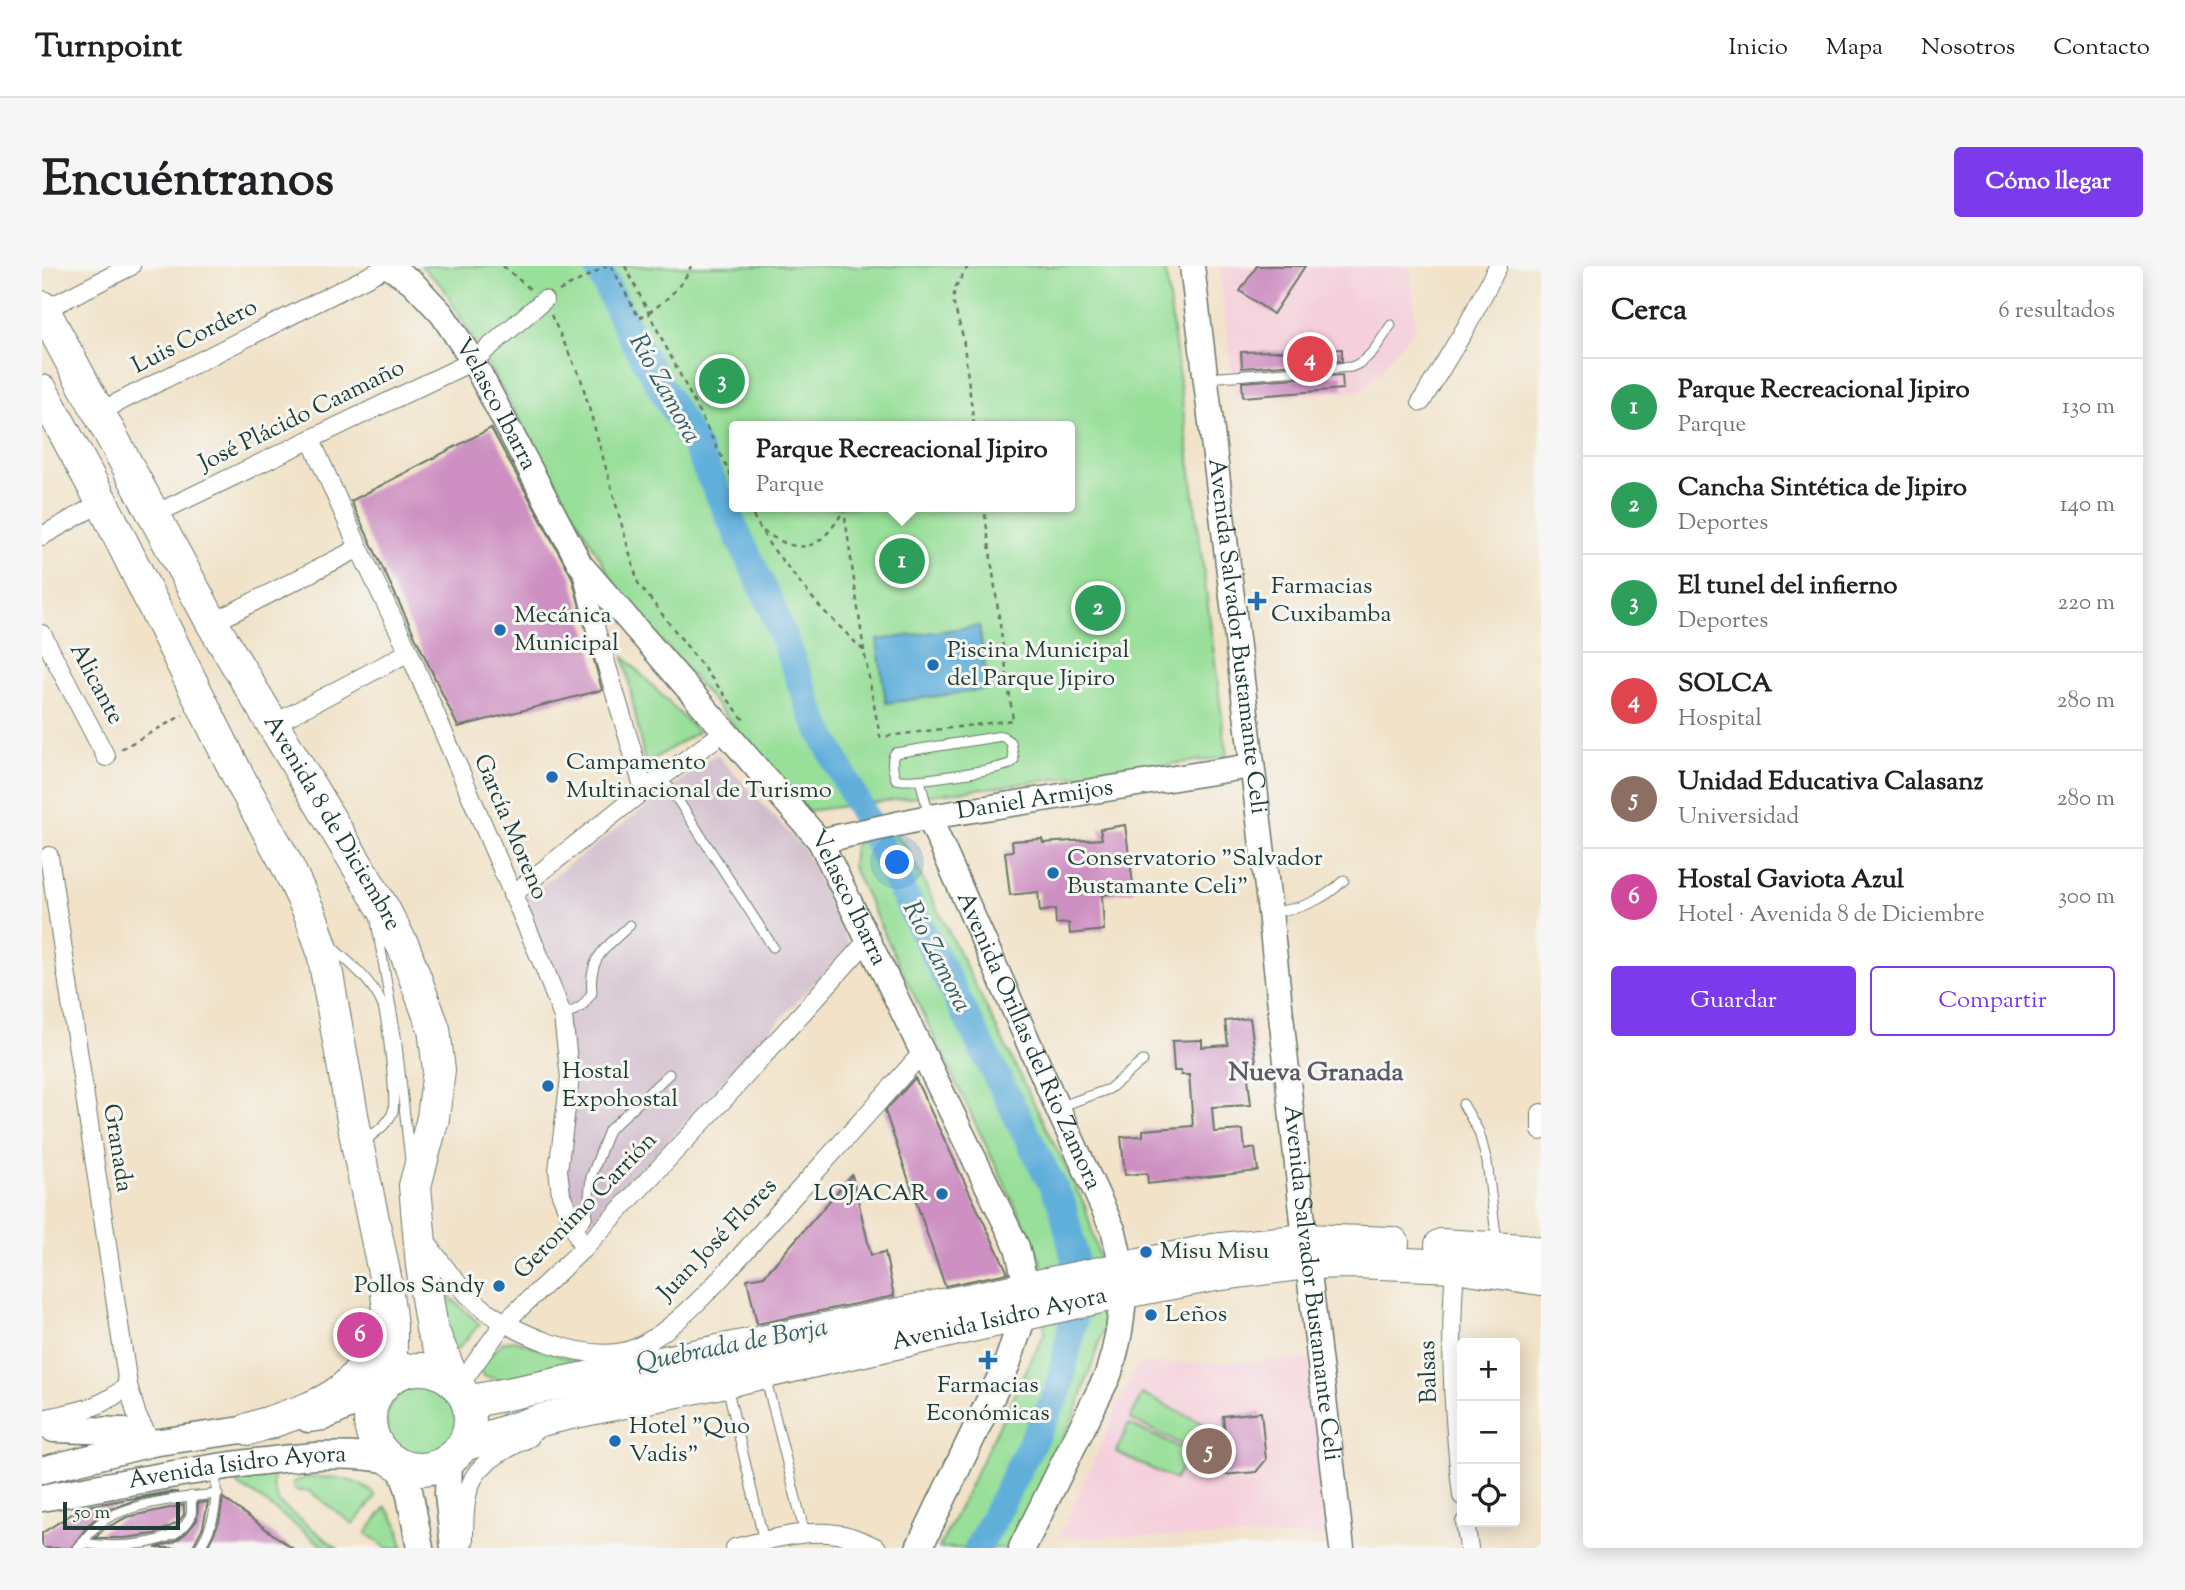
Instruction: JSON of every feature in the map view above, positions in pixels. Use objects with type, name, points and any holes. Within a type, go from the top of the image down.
[{"type":"highway","name":"Avenida 8 de Diciembre","points":[[43,309],[212,623],[370,886],[404,948],[434,1029],[439,1070],[433,1118],[415,1186],[418,1230],[432,1329],[460,1390]]},
{"type":"highway","points":[[42,391],[102,502],[202,705],[286,863],[317,934],[329,978],[358,1148],[385,1277],[392,1342],[391,1360],[370,1414],[371,1429],[380,1450],[396,1463],[421,1469],[436,1467],[456,1453],[470,1428],[460,1390],[439,1373],[421,1370],[396,1376],[380,1390]]},
{"type":"highway","name":"Avenida Isidro Ayora","points":[[460,1390],[777,1359],[1119,1281],[1213,1250],[1456,1256],[1498,1249],[1541,1254]]},
{"type":"highway","name":"Avenida Isidro Ayora","points":[[1456,1256],[1541,1279]]},
{"type":"highway","points":[[249,1429],[332,1398],[353,1381],[368,1362],[375,1340],[385,1277]]},
{"type":"highway","name":"Avenida Isidro Ayora","points":[[456,1453],[528,1424],[726,1381],[777,1359]]},
{"type":"main road","name":"Velasco Ibarra","points":[[389,266],[412,282],[442,314],[473,362],[580,564],[820,841],[1017,1247],[1032,1301]]},
{"type":"main road","name":"Avenida Salvador Bustamante Celi","points":[[1192,266],[1270,912],[1306,1252],[1342,1548]]},
{"type":"main road","name":"Daniel Armijos","points":[[820,841],[929,817],[1251,766]]},
{"type":"main road","name":"Avenida Orillas del Rio Zamora","points":[[929,817],[1114,1232],[1119,1281]]},
{"type":"main road","points":[[1022,1548],[1108,1376],[1117,1349],[1119,1281]]},
{"type":"main road","points":[[919,1548],[1006,1364],[1032,1301]]},
{"type":"main road","name":"Avenida Isidro Ayora","points":[[42,1470],[152,1443],[323,1417],[380,1390]]},
{"type":"main road","points":[[42,1421],[54,1429],[122,1431],[152,1443]]},
{"type":"main road","points":[[454,1548],[448,1494],[456,1453]]},
{"type":"main road","name":"Avenida Isidro Ayora","points":[[42,1498],[215,1468],[332,1454],[364,1455],[396,1463]]},
{"type":"main road","points":[[396,1463],[409,1490],[420,1548]]},
{"type":"street","points":[[43,309],[131,266]]},
{"type":"street","name":"Luis Cordero","points":[[97,413],[389,266]]},
{"type":"street","points":[[1421,402],[1498,266]]},
{"type":"street","name":"José Plácido Caamaño","points":[[153,515],[473,362],[544,300]]},
{"type":"street","name":"García Moreno","points":[[311,440],[409,652],[563,1017],[570,1078],[558,1170],[561,1194],[579,1241]]},
{"type":"street","points":[[42,536],[102,502]]},
{"type":"street","points":[[212,623],[359,548]]},
{"type":"street","name":"Velasco Ibarra","points":[[580,564],[596,631],[645,790]]},
{"type":"street","name":"Alicante","points":[[42,634],[106,757]]},
{"type":"street","points":[[272,725],[409,652]]},
{"type":"street","points":[[512,895],[645,790],[724,732]]},
{"type":"street","name":"Granada","points":[[49,856],[128,1385],[138,1416],[152,1443]]},
{"type":"street","name":"Geronimo Carrión","points":[[460,1390],[504,1323],[579,1241],[727,1096],[867,940]]},
{"type":"street","name":"Juan José Flores","points":[[418,1230],[454,1281],[479,1305],[504,1323],[574,1352],[604,1354],[630,1350],[662,1332],[706,1294],[922,1053]]},
{"type":"street","points":[[1541,1113],[1541,1131]]},
{"type":"street","name":"Balsas","points":[[1456,1256],[1452,1333],[1458,1464]]},
{"type":"street","points":[[42,1421],[97,1407],[112,1399],[128,1385]]},
{"type":"street","points":[[464,1548],[464,1511],[468,1487],[478,1469],[493,1456],[580,1411]]},
{"type":"street","points":[[1466,1527],[1469,1548]]},
{"type":"street","points":[[735,1548],[805,1534],[828,1533],[852,1537],[877,1548]]},
{"type":"lane","points":[[1207,378],[1351,367],[1360,364],[1371,353],[1391,325]]},
{"type":"lane","points":[[1002,736],[1011,743],[1014,760],[1010,764],[920,780],[896,779],[892,759],[895,753],[1002,736]]},
{"type":"lane","points":[[660,780],[670,788],[773,947]]},
{"type":"lane","points":[[920,780],[929,817]]},
{"type":"lane","points":[[1270,912],[1293,909],[1316,901],[1329,894],[1344,880]]},
{"type":"lane","points":[[563,1017],[587,1000],[592,993],[590,978],[595,959],[629,925]]},
{"type":"lane","points":[[317,934],[356,968],[383,1005],[392,1078],[393,1111],[384,1125],[358,1148]]},
{"type":"lane","points":[[1057,1107],[1110,1089],[1143,1060]]},
{"type":"lane","points":[[579,1241],[587,1218],[590,1177],[609,1130],[669,1074]]},
{"type":"lane","points":[[1463,1104],[1479,1132],[1487,1162],[1498,1249]]},
{"type":"lane","points":[[777,1359],[805,1534]]},
{"type":"lane","points":[[726,1381],[764,1541]]},
{"type":"lane","points":[[199,1548],[213,1521],[218,1494],[215,1468]]},
{"type":"lane","points":[[80,1545],[98,1524],[120,1512],[139,1505],[218,1494]]},
{"type":"lane","points":[[80,1545],[105,1547],[164,1540],[184,1528],[192,1515],[191,1496]]},
{"type":"path","points":[[503,266],[544,300],[581,379],[638,583],[749,727]]},
{"type":"path","points":[[564,288],[608,266],[639,318],[649,313],[685,281],[691,266]]},
{"type":"path","points":[[625,266],[729,471]]},
{"type":"path","points":[[968,266],[955,288],[953,301],[963,337],[973,421]]},
{"type":"path","points":[[751,512],[769,544],[819,606],[864,651]]},
{"type":"path","points":[[761,529],[794,546],[812,545],[830,533],[843,512]]},
{"type":"path","points":[[844,512],[864,651],[880,737],[1013,720],[985,512]]},
{"type":"path","points":[[106,757],[202,705]]},
{"type":"shaded area","points":[[1219,266],[1410,266],[1416,326],[1363,391],[1235,399]]},
{"type":"shaded area","points":[[716,754],[804,849],[849,945],[597,1218],[578,1212],[557,1173],[574,1082],[518,903]]},
{"type":"shaded area","points":[[1310,1359],[1329,1537],[1059,1537],[1137,1365]]},
{"type":"green space","points":[[421,266],[1165,266],[1227,757],[807,811],[619,591],[443,287]]},
{"type":"green space","points":[[624,657],[698,732],[645,764]]},
{"type":"green space","points":[[890,831],[906,846],[1085,1206],[1100,1260],[1104,1328],[1077,1409],[1010,1548],[939,1548],[1045,1332],[1041,1260],[852,866],[854,844]]},
{"type":"green space","points":[[437,1276],[451,1298],[480,1324],[456,1351],[450,1340]]},
{"type":"green space","points":[[514,1340],[577,1361],[607,1362],[505,1381],[483,1376],[481,1365],[502,1343]]},
{"type":"green space","points":[[421,1387],[446,1397],[456,1422],[446,1447],[421,1457],[396,1447],[386,1422],[396,1397]]},
{"type":"green space","points":[[1142,1394],[1206,1425],[1193,1450],[1130,1419]]},
{"type":"green space","points":[[1129,1424],[1189,1452],[1175,1480],[1116,1452]]},
{"type":"green space","points":[[273,1475],[273,1487],[279,1503],[337,1548],[326,1548],[236,1481]]},
{"type":"green space","points":[[308,1477],[352,1481],[368,1489],[375,1495],[374,1499],[353,1524],[309,1491],[293,1488],[293,1482]]},
{"type":"green space","points":[[386,1507],[397,1523],[403,1548],[386,1548],[366,1533]]},
{"type":"water","name":"Piscina Municipal del Parque Jipiro","points":[[979,626],[988,689],[886,703],[877,640]]},
{"type":"building","points":[[1257,266],[1305,266],[1273,314],[1240,291]]},
{"type":"building","points":[[1342,349],[1342,361],[1242,368],[1241,352]]},
{"type":"building","points":[[1342,375],[1343,389],[1243,397],[1242,382]]},
{"type":"building","name":"Mecánica Municipal","points":[[491,428],[572,577],[602,690],[458,727],[351,501]]},
{"type":"building","name":"Conservatorio \"Salvador Bustamante Celi\"","points":[[1125,825],[1134,891],[1102,895],[1104,930],[1070,934],[1069,923],[1056,924],[1055,909],[1040,912],[1038,892],[1010,895],[1005,852],[1013,851],[1012,841],[1042,839],[1043,843],[1102,839],[1100,829]]},
{"type":"building","points":[[1250,1018],[1257,1068],[1247,1069],[1251,1105],[1212,1107],[1214,1132],[1243,1130],[1245,1150],[1255,1148],[1258,1171],[1148,1184],[1147,1173],[1125,1175],[1121,1137],[1143,1136],[1143,1130],[1193,1126],[1189,1075],[1174,1071],[1172,1041],[1202,1040],[1202,1047],[1228,1045],[1225,1021]]},
{"type":"building","name":"LOJACAR","points":[[915,1078],[1008,1273],[945,1286],[885,1111]]},
{"type":"building","points":[[852,1175],[871,1255],[885,1252],[894,1296],[757,1324],[747,1279],[764,1276]]},
{"type":"building","points":[[1261,1412],[1266,1460],[1256,1472],[1223,1475],[1220,1454],[1227,1453],[1223,1416]]},
{"type":"building","points":[[178,1492],[138,1499],[108,1510],[89,1524],[71,1548],[42,1548],[42,1533],[83,1507]]},
{"type":"building","points":[[223,1498],[292,1548],[207,1548],[219,1522]]},
{"type":"building","points":[[208,1502],[203,1527],[192,1548],[155,1548],[174,1542],[186,1533],[197,1520],[198,1503]]},
{"type":"building","points":[[184,1505],[184,1515],[177,1523],[155,1534],[95,1538],[104,1529],[127,1517]]},
{"type":"waterway","name":"Río Zamora","points":[[597,266],[629,332],[697,449],[771,605],[814,718],[1062,1204],[1074,1255],[1079,1294],[1058,1391],[978,1548]]},
{"type":"waterway","name":"Quebrada de Borja","points":[[509,1411],[533,1407]]},
{"type":"place","name":"SOLCA","points":[[1310,359]]},
{"type":"place","name":"El tunel del infierno","points":[[722,381]]},
{"type":"place","name":"Parque Recreacional Jipiro","points":[[902,561]]},
{"type":"place","name":"Farmacias Cuxibamba","points":[[1257,601]]},
{"type":"place","name":"Cancha Sintética de Jipiro","points":[[1098,608]]},
{"type":"place","name":"Mecánica Municipal","points":[[500,630]]},
{"type":"place","name":"Piscina Municipal del Parque Jipiro","points":[[933,665]]},
{"type":"place","name":"Campamento Multinacional de Turismo","points":[[552,777]]},
{"type":"place","name":"Conservatorio \"Salvador Bustamante Celi\"","points":[[1053,873]]},
{"type":"place","name":"Hostal Expohostal","points":[[548,1086]]},
{"type":"place","name":"LOJACAR","points":[[942,1194]]},
{"type":"place","name":"Misu Misu","points":[[1146,1252]]},
{"type":"place","name":"Pollos Sandy","points":[[499,1286]]},
{"type":"place","name":"Leños","points":[[1151,1315]]},
{"type":"place","name":"Hostal Gaviota Azul","points":[[360,1335]]},
{"type":"place","name":"Farmacias Económicas","points":[[988,1360]]},
{"type":"place","name":"Hotel \"Quo Vadis\"","points":[[615,1441]]},
{"type":"place","name":"Unidad Educativa Calasanz","points":[[1209,1451]]},
{"type":"district","name":"Nueva Granada","points":[[1316,1073]]}]
